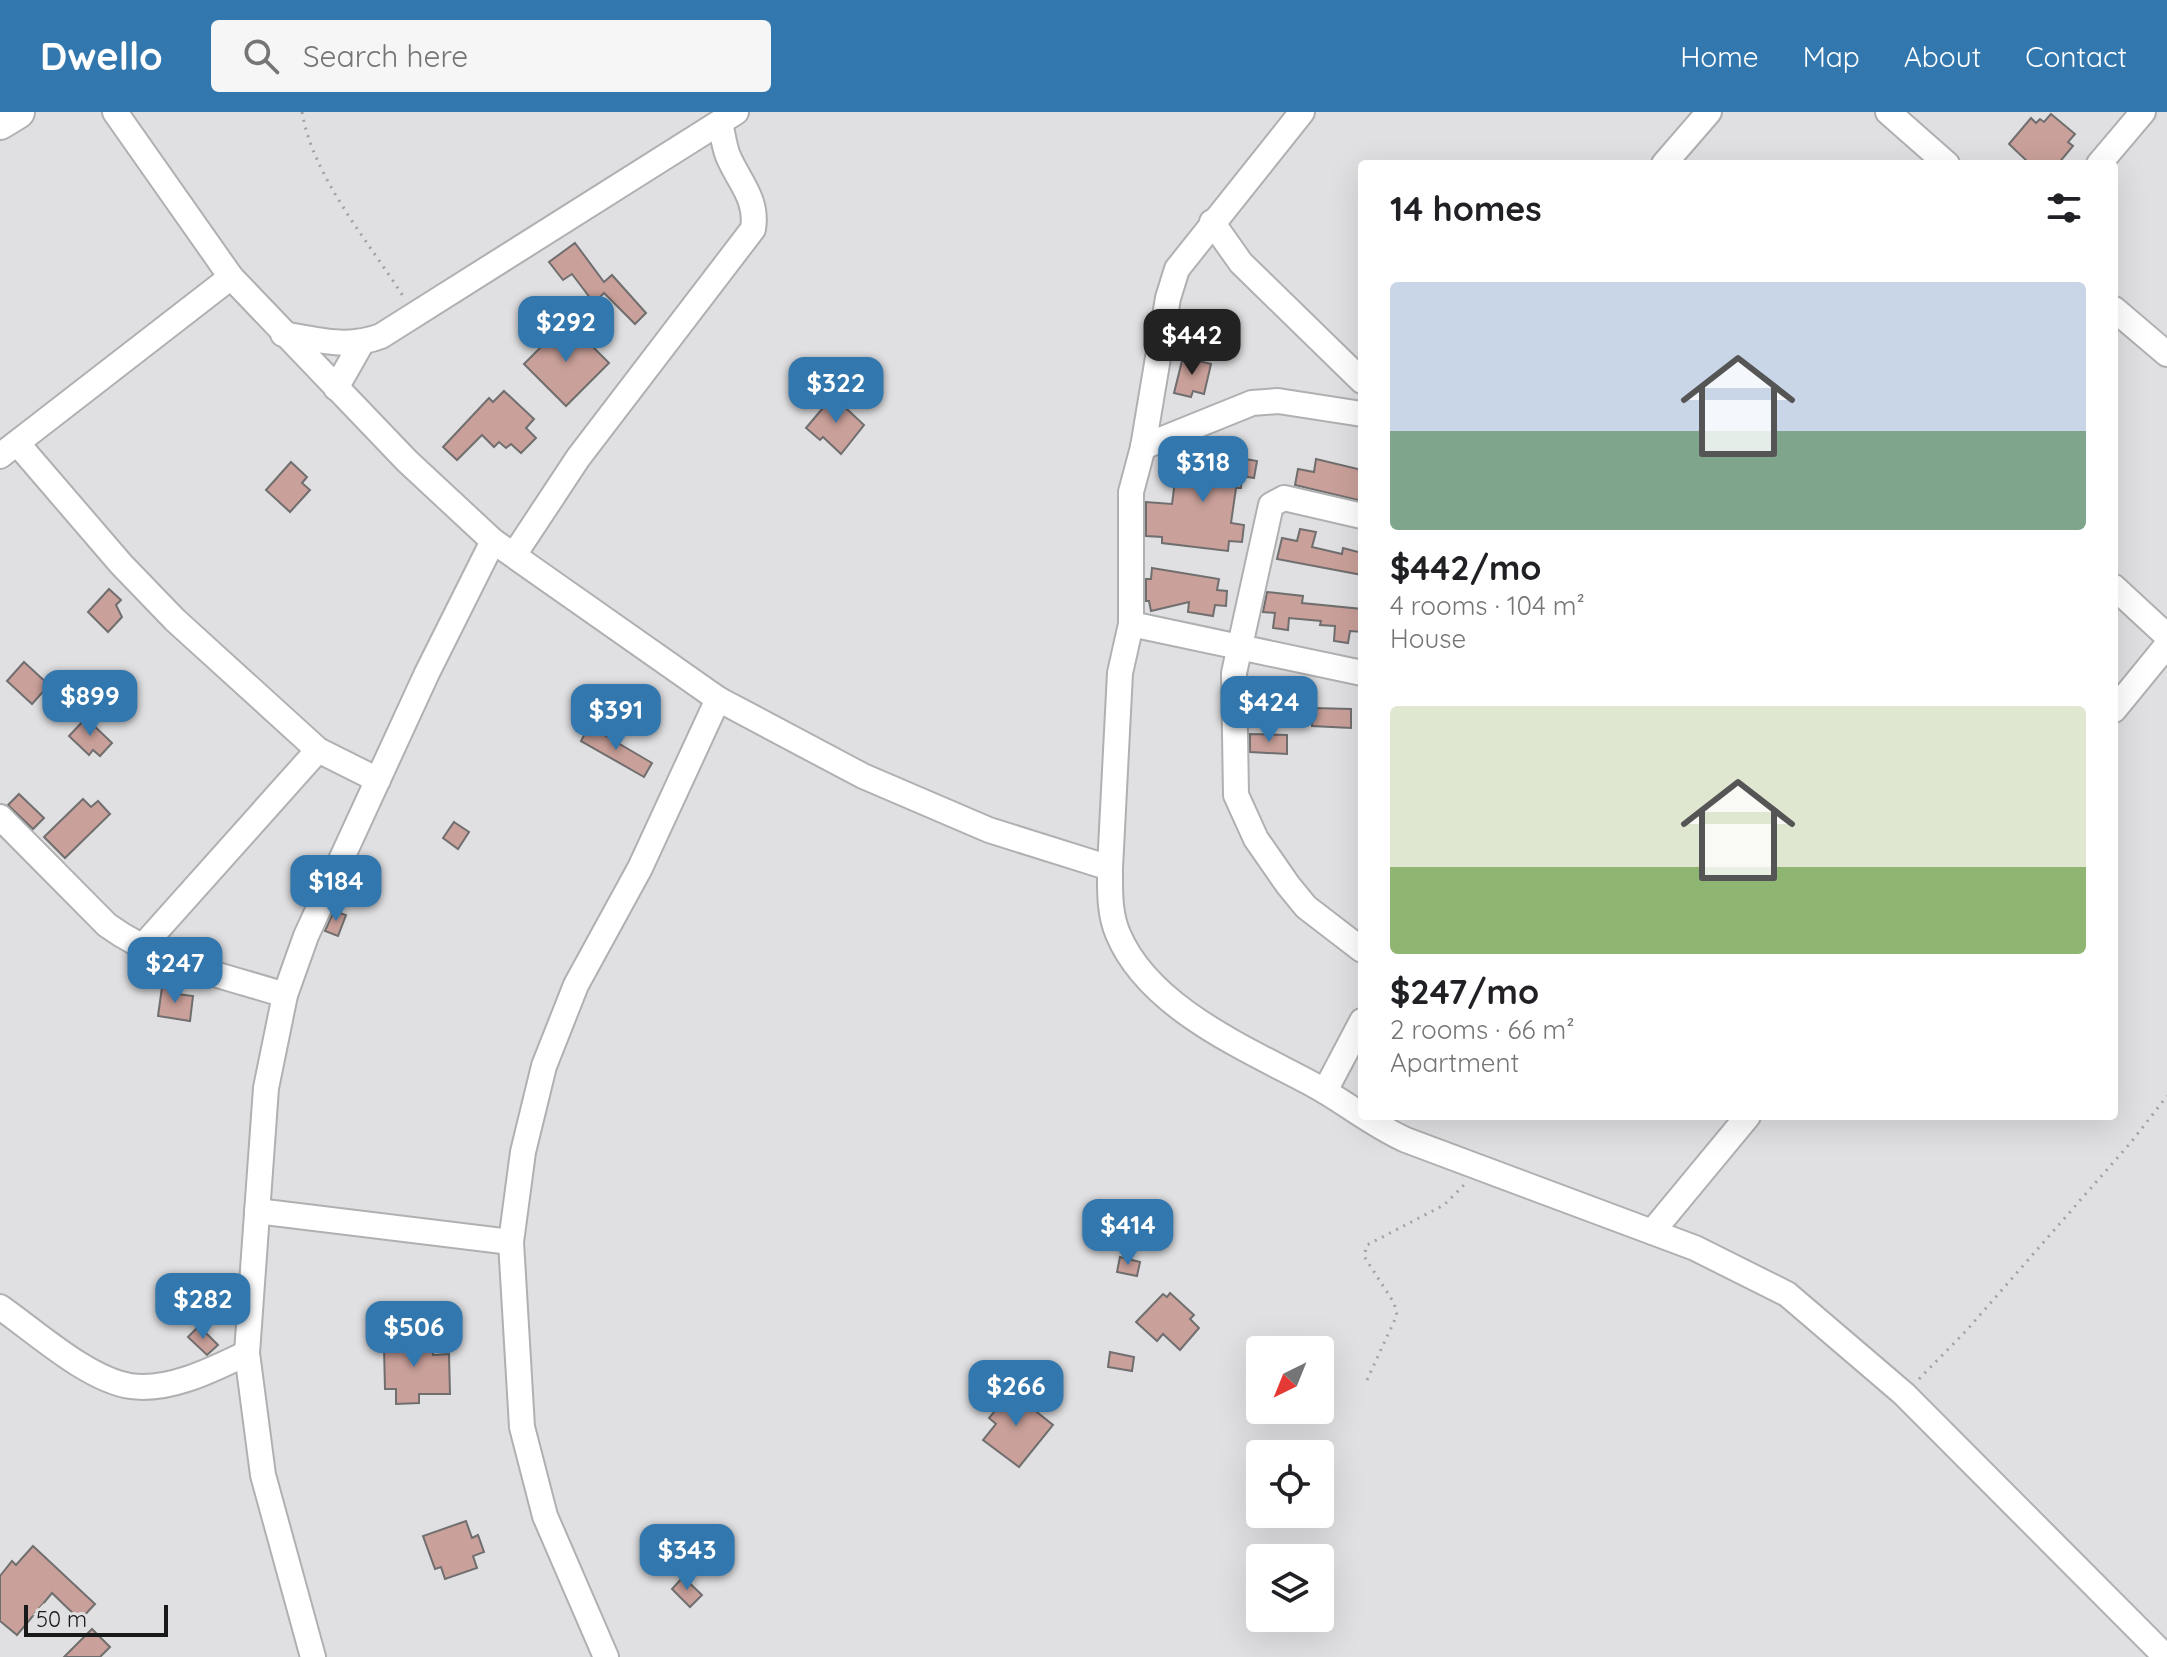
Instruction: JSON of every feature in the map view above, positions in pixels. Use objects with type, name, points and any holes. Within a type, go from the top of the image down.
[{"type":"street","points":[[0,123],[18,112]]},
{"type":"street","points":[[115,112],[231,277],[407,461],[493,541],[718,699],[863,776],[941,811],[1038,847],[1110,868]]},
{"type":"street","points":[[1302,112],[1212,222],[1177,269],[1172,282],[1130,508],[1131,624],[1120,673],[1110,868],[1111,907],[1118,934],[1132,957],[1163,994],[1194,1020],[1325,1091],[1358,1112]]},
{"type":"street","points":[[1667,160],[1709,112]]},
{"type":"street","points":[[1888,112],[1942,160]]},
{"type":"street","points":[[2102,160],[2143,112]]},
{"type":"street","points":[[283,334],[342,344],[361,344],[416,316],[728,118]]},
{"type":"street","points":[[514,555],[578,458],[753,229],[751,197],[728,156],[728,118]]},
{"type":"street","points":[[1212,222],[1241,263],[1358,377]]},
{"type":"street","points":[[231,277],[9,450],[175,620],[318,750],[378,780]]},
{"type":"street","points":[[2118,312],[2167,354]]},
{"type":"street","points":[[336,388],[361,344]]},
{"type":"street","points":[[1143,447],[1252,403],[1278,401],[1358,413]]},
{"type":"street","points":[[1358,515],[1284,498],[1271,505],[1234,673],[1233,772],[1236,795],[1243,814],[1288,885],[1306,907],[1358,947]]},
{"type":"street","points":[[313,1657],[263,1475],[247,1353],[266,1088],[285,995],[306,936],[493,541]]},
{"type":"street","points":[[2118,591],[2167,636]]},
{"type":"street","points":[[1131,624],[1358,672]]},
{"type":"street","points":[[2118,705],[2167,645]]},
{"type":"street","points":[[606,1657],[545,1516],[522,1427],[511,1242],[523,1152],[544,1066],[576,985],[640,868],[718,699]]},
{"type":"street","points":[[142,947],[318,750]]},
{"type":"street","points":[[0,817],[107,925],[142,947],[285,995]]},
{"type":"street","points":[[1325,1091],[1358,1029]]},
{"type":"street","points":[[1370,1120],[1388,1132],[1474,1166],[1695,1248],[1787,1294],[1904,1394],[2166,1657]]},
{"type":"street","points":[[1652,1232],[1745,1120]]},
{"type":"street","points":[[257,1211],[511,1242]]},
{"type":"street","points":[[0,1307],[93,1373],[130,1386],[152,1386],[192,1376],[247,1353]]},
{"type":"path","points":[[302,112],[306,137],[323,172],[416,316]]},
{"type":"path","points":[[1904,1394],[1966,1331],[2132,1141],[2167,1096]]},
{"type":"path","points":[[1367,1380],[1397,1315],[1394,1303],[1364,1256],[1367,1245],[1444,1205],[1465,1184],[1474,1166]]},
{"type":"building","points":[[2051,114],[2075,134],[2068,142],[2073,146],[2061,160],[2026,160],[2009,144],[2031,118],[2036,123],[2040,119],[2044,122]]},
{"type":"building","points":[[575,243],[604,282],[612,275],[646,313],[635,324],[604,293],[594,303],[572,274],[563,280],[549,262]]},
{"type":"building","points":[[567,321],[609,363],[566,406],[524,364]]},
{"type":"building","points":[[1183,357],[1211,364],[1204,394],[1193,391],[1191,397],[1174,393]]},
{"type":"building","points":[[504,391],[534,419],[526,428],[536,438],[521,453],[511,444],[506,448],[499,442],[494,447],[482,435],[457,460],[443,447],[489,398],[493,402]]},
{"type":"building","points":[[833,396],[864,425],[841,454],[823,437],[820,440],[806,428]]},
{"type":"building","points":[[1224,446],[1247,450],[1245,459],[1257,461],[1254,478],[1242,476],[1241,488],[1236,488],[1231,523],[1244,525],[1242,542],[1229,541],[1228,551],[1162,543],[1162,537],[1146,536],[1146,502],[1172,504],[1177,466],[1192,467],[1194,458],[1222,462]]},
{"type":"building","points":[[1316,459],[1358,469],[1358,500],[1295,485],[1298,469],[1314,472]]},
{"type":"building","points":[[291,462],[307,477],[302,483],[310,490],[290,512],[266,490]]},
{"type":"building","points":[[1300,529],[1316,532],[1312,547],[1342,554],[1343,548],[1358,552],[1358,574],[1277,559],[1282,538],[1297,541]]},
{"type":"building","points":[[1152,568],[1219,579],[1217,590],[1227,591],[1226,606],[1215,605],[1213,616],[1188,612],[1189,602],[1151,611],[1149,601],[1146,601],[1146,579],[1151,579]]},
{"type":"building","points":[[109,589],[121,600],[116,605],[122,617],[108,632],[88,612]]},
{"type":"building","points":[[1267,592],[1303,596],[1302,603],[1358,609],[1358,632],[1350,631],[1348,643],[1334,641],[1335,626],[1320,625],[1321,621],[1289,618],[1288,630],[1273,628],[1275,613],[1263,612]]},
{"type":"building","points":[[24,662],[49,685],[32,704],[7,681]]},
{"type":"building","points":[[1282,679],[1285,702],[1250,706],[1249,684]]},
{"type":"building","points":[[1313,708],[1351,709],[1351,728],[1312,726]]},
{"type":"building","points":[[86,718],[112,743],[100,756],[93,750],[89,755],[69,736]]},
{"type":"building","points":[[589,726],[652,763],[644,777],[581,741]]},
{"type":"building","points":[[1250,734],[1287,735],[1287,754],[1250,752]]},
{"type":"building","points":[[19,794],[44,818],[33,829],[8,805]]},
{"type":"building","points":[[83,799],[91,807],[98,801],[110,814],[65,858],[44,837]]},
{"type":"building","points":[[454,822],[469,832],[458,849],[443,838]]},
{"type":"building","points":[[334,911],[346,915],[338,936],[325,931]]},
{"type":"building","points":[[162,987],[178,989],[178,994],[193,996],[190,1021],[158,1016]]},
{"type":"building","points":[[1120,1257],[1140,1262],[1137,1276],[1117,1272]]},
{"type":"building","points":[[1170,1293],[1194,1315],[1190,1319],[1199,1328],[1180,1350],[1163,1334],[1157,1341],[1136,1322],[1163,1294],[1167,1297]]},
{"type":"building","points":[[199,1326],[218,1345],[207,1355],[188,1337]]},
{"type":"building","points":[[411,1330],[413,1347],[433,1346],[433,1355],[449,1354],[450,1394],[419,1394],[419,1403],[396,1404],[396,1389],[385,1389],[384,1347],[390,1347],[388,1332]]},
{"type":"building","points":[[1110,1352],[1134,1357],[1132,1371],[1108,1367]]},
{"type":"building","points":[[1007,1388],[1053,1425],[1019,1467],[983,1440],[996,1424],[989,1418],[1001,1404],[997,1401]]},
{"type":"building","points":[[466,1521],[472,1538],[478,1535],[484,1552],[473,1556],[477,1568],[445,1579],[441,1567],[435,1569],[423,1536]]},
{"type":"building","points":[[33,1546],[95,1604],[80,1620],[52,1593],[17,1635],[0,1621],[0,1576],[12,1561],[16,1565]]},
{"type":"building","points":[[683,1577],[702,1595],[690,1607],[672,1589]]},
{"type":"building","points":[[92,1629],[110,1647],[100,1657],[64,1657]]}]
